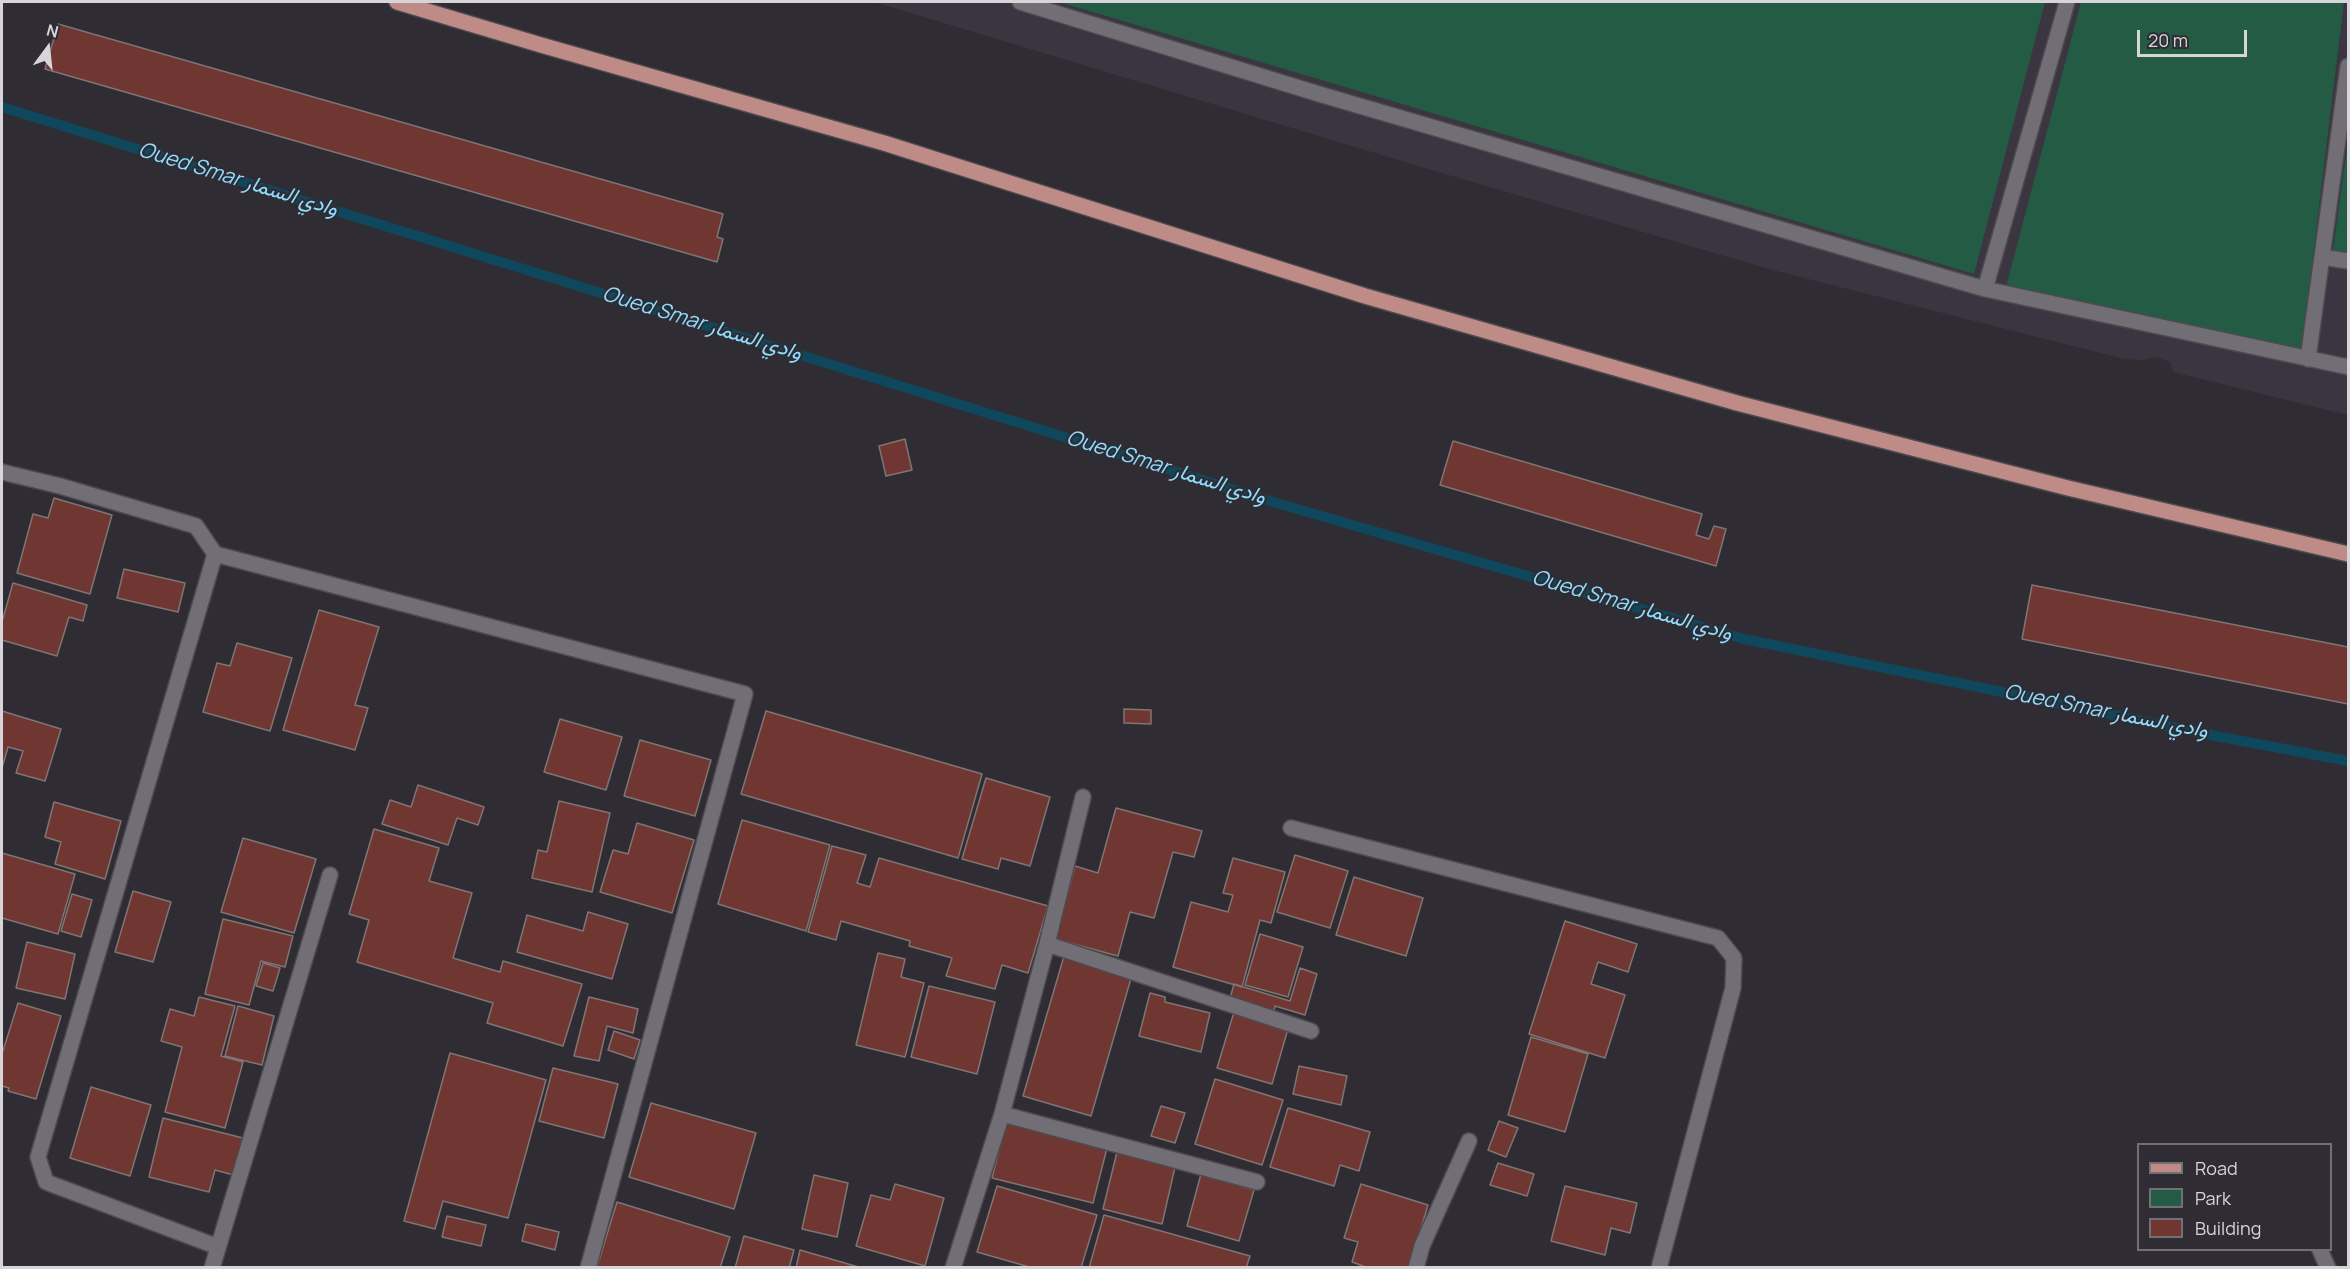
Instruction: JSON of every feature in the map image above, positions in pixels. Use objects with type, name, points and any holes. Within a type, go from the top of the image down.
[{"type":"main road","points":[[397,2],[884,143],[1365,296],[1725,400],[2068,488],[2349,554]]},
{"type":"street","points":[[1020,2],[1319,94],[1985,289],[2349,367]]},
{"type":"street","points":[[1985,289],[2067,2]]},
{"type":"street","points":[[2308,359],[2349,66]]},
{"type":"street","points":[[2322,257],[2349,261]]},
{"type":"street","points":[[2,472],[60,486],[195,526],[214,554],[745,694],[588,1268]]},
{"type":"street","points":[[214,554],[38,1157],[46,1182],[218,1247]]},
{"type":"street","points":[[953,1268],[1002,1114],[1083,796]]},
{"type":"street","points":[[1291,828],[1718,938],[1734,958],[1733,988],[1659,1268]]},
{"type":"street","points":[[212,1268],[330,875]]},
{"type":"street","points":[[1047,944],[1311,1031]]},
{"type":"street","points":[[1002,1114],[1257,1182]]},
{"type":"street","points":[[1416,1268],[1422,1246],[1469,1141]]},
{"type":"street","points":[[2320,1251],[2328,1268]]},
{"type":"shaded area","points":[[874,2],[2348,2],[2348,415],[2173,372],[2170,362],[2156,357],[2144,360],[2124,359],[1769,269]]},
{"type":"green space","points":[[1059,2],[2045,2],[1974,274]]},
{"type":"green space","points":[[2081,2],[2344,2],[2301,354],[2006,287]]},
{"type":"green space","points":[[2348,140],[2348,260],[2332,258]]},
{"type":"building","points":[[58,24],[723,214],[717,237],[723,239],[717,262],[45,69]]},
{"type":"building","points":[[905,439],[912,470],[886,476],[879,446]]},
{"type":"building","points":[[1453,441],[1702,514],[1696,535],[1709,539],[1714,526],[1726,529],[1716,566],[1440,485]]},
{"type":"building","points":[[54,498],[112,515],[90,594],[17,573],[33,514],[48,518]]},
{"type":"building","points":[[124,569],[185,583],[178,612],[117,598]]},
{"type":"building","points":[[13,583],[87,605],[83,621],[69,617],[57,656],[2,640],[2,622]]},
{"type":"building","points":[[2032,585],[2348,647],[2348,704],[2022,639]]},
{"type":"building","points":[[319,610],[379,627],[355,705],[368,708],[355,750],[283,730]]},
{"type":"building","points":[[237,643],[292,658],[270,731],[203,712],[217,663],[230,666]]},
{"type":"building","points":[[1124,709],[1151,710],[1151,724],[1124,723]]},
{"type":"building","points":[[2,711],[61,729],[45,781],[16,773],[23,751],[8,747],[2,768]]},
{"type":"building","points":[[766,711],[982,774],[958,858],[741,794]]},
{"type":"building","points":[[560,719],[622,737],[606,790],[544,772]]},
{"type":"building","points":[[640,740],[711,760],[695,816],[624,796]]},
{"type":"building","points":[[986,778],[1050,797],[1030,866],[1001,858],[998,869],[962,859]]},
{"type":"building","points":[[418,785],[484,807],[478,825],[457,818],[448,845],[382,824],[390,800],[411,807]]},
{"type":"building","points":[[559,801],[610,813],[592,892],[532,878],[538,850],[547,852]]},
{"type":"building","points":[[54,802],[121,821],[105,879],[55,864],[61,842],[45,837]]},
{"type":"building","points":[[1116,808],[1202,831],[1194,857],[1173,852],[1154,918],[1130,912],[1118,956],[1055,939],[1075,866],[1098,873]]},
{"type":"building","points":[[742,820],[830,845],[806,931],[718,904]]},
{"type":"building","points":[[637,823],[694,840],[672,913],[600,892],[613,850],[628,854]]},
{"type":"building","points":[[374,829],[439,848],[429,881],[472,893],[453,958],[500,972],[503,961],[582,984],[563,1046],[487,1023],[493,1003],[357,962],[369,920],[349,914]]},
{"type":"building","points":[[243,838],[316,859],[294,933],[221,912]]},
{"type":"building","points":[[832,846],[866,855],[857,883],[870,887],[879,858],[1048,906],[1028,973],[1002,965],[995,989],[946,976],[952,958],[909,946],[910,941],[841,921],[836,940],[808,932]]},
{"type":"building","points":[[2,853],[75,874],[58,934],[2,918]]},
{"type":"building","points":[[1295,855],[1348,871],[1330,928],[1277,912]]},
{"type":"building","points":[[1233,858],[1285,872],[1271,923],[1260,920],[1242,987],[1173,967],[1191,902],[1228,912],[1233,895],[1223,893]]},
{"type":"building","points":[[1354,877],[1423,898],[1406,956],[1336,935]]},
{"type":"building","points":[[133,891],[171,902],[153,962],[115,952]]},
{"type":"building","points":[[72,894],[92,900],[81,937],[61,931]]},
{"type":"building","points":[[588,912],[628,924],[612,979],[517,952],[527,915],[583,931]]},
{"type":"building","points":[[223,919],[293,936],[285,967],[261,961],[249,1005],[205,994]]},
{"type":"building","points":[[1565,921],[1637,944],[1628,972],[1598,962],[1591,984],[1625,995],[1605,1058],[1529,1034]]},
{"type":"building","points":[[1260,934],[1303,947],[1288,997],[1245,985]]},
{"type":"building","points":[[27,942],[75,954],[65,999],[16,988]]},
{"type":"building","points":[[878,953],[905,959],[901,977],[924,983],[905,1057],[856,1045]]},
{"type":"building","points":[[1064,956],[1132,975],[1091,1116],[1023,1096]]},
{"type":"building","points":[[263,963],[280,968],[273,991],[256,986]]},
{"type":"building","points":[[1300,968],[1317,974],[1305,1015],[1275,1006],[1273,1015],[1229,1002],[1234,984],[1290,1001]]},
{"type":"building","points":[[929,986],[995,1002],[977,1074],[911,1057]]},
{"type":"building","points":[[1150,993],[1165,997],[1165,1002],[1210,1013],[1201,1052],[1139,1036]]},
{"type":"building","points":[[199,997],[235,1006],[221,1056],[243,1062],[225,1128],[165,1112],[182,1047],[161,1041],[170,1009],[194,1016]]},
{"type":"building","points":[[589,997],[638,1009],[633,1033],[607,1026],[599,1061],[574,1056]]},
{"type":"building","points":[[18,1003],[61,1016],[36,1099],[8,1091],[9,1088],[2,1086],[2,1054]]},
{"type":"building","points":[[238,1006],[274,1016],[262,1065],[225,1056]]},
{"type":"building","points":[[1234,1012],[1288,1029],[1272,1084],[1217,1068]]},
{"type":"building","points":[[614,1031],[640,1040],[634,1059],[608,1050]]},
{"type":"building","points":[[1531,1037],[1588,1054],[1565,1132],[1508,1115]]},
{"type":"building","points":[[450,1053],[546,1080],[508,1218],[443,1201],[435,1229],[404,1221]]},
{"type":"building","points":[[1299,1066],[1347,1076],[1341,1105],[1293,1094]]},
{"type":"building","points":[[553,1068],[618,1084],[604,1138],[539,1121]]},
{"type":"building","points":[[1215,1079],[1283,1100],[1262,1165],[1195,1144]]},
{"type":"building","points":[[91,1087],[151,1105],[130,1176],[70,1158]]},
{"type":"building","points":[[651,1103],[756,1133],[734,1209],[629,1177]]},
{"type":"building","points":[[1161,1106],[1185,1113],[1175,1143],[1151,1136]]},
{"type":"building","points":[[1288,1108],[1370,1132],[1359,1171],[1340,1165],[1334,1186],[1270,1167]]},
{"type":"building","points":[[163,1118],[247,1139],[237,1176],[215,1170],[209,1192],[149,1177]]},
{"type":"building","points":[[1499,1121],[1518,1128],[1506,1157],[1488,1150]]},
{"type":"building","points":[[1006,1122],[1107,1148],[1093,1203],[992,1178]]},
{"type":"building","points":[[1117,1152],[1175,1167],[1162,1224],[1103,1209]]},
{"type":"building","points":[[1498,1163],[1534,1174],[1527,1196],[1490,1185]]},
{"type":"building","points":[[1201,1174],[1254,1190],[1239,1241],[1187,1226]]},
{"type":"building","points":[[814,1175],[848,1183],[837,1237],[802,1229]]},
{"type":"building","points":[[895,1184],[944,1198],[925,1266],[856,1246],[871,1195],[890,1200]]},
{"type":"building","points":[[1361,1184],[1428,1205],[1409,1268],[1369,1268],[1352,1262],[1358,1242],[1344,1238]]},
{"type":"building","points":[[997,1186],[1097,1215],[1081,1268],[1033,1268],[977,1252]]},
{"type":"building","points":[[1565,1186],[1637,1203],[1630,1233],[1611,1228],[1605,1255],[1551,1241]]},
{"type":"building","points":[[617,1202],[730,1237],[720,1268],[597,1267]]},
{"type":"building","points":[[1104,1215],[1250,1256],[1246,1268],[1089,1268]]},
{"type":"building","points":[[447,1216],[486,1225],[481,1246],[442,1237]]},
{"type":"building","points":[[526,1224],[559,1232],[555,1250],[522,1241]]},
{"type":"building","points":[[744,1236],[794,1250],[789,1268],[735,1268]]},
{"type":"building","points":[[800,1250],[862,1268],[796,1268]]},
{"type":"waterway","name":"Oued Smar وادي السمار","points":[[2,107],[1280,504],[1744,639],[2348,761]]}]
